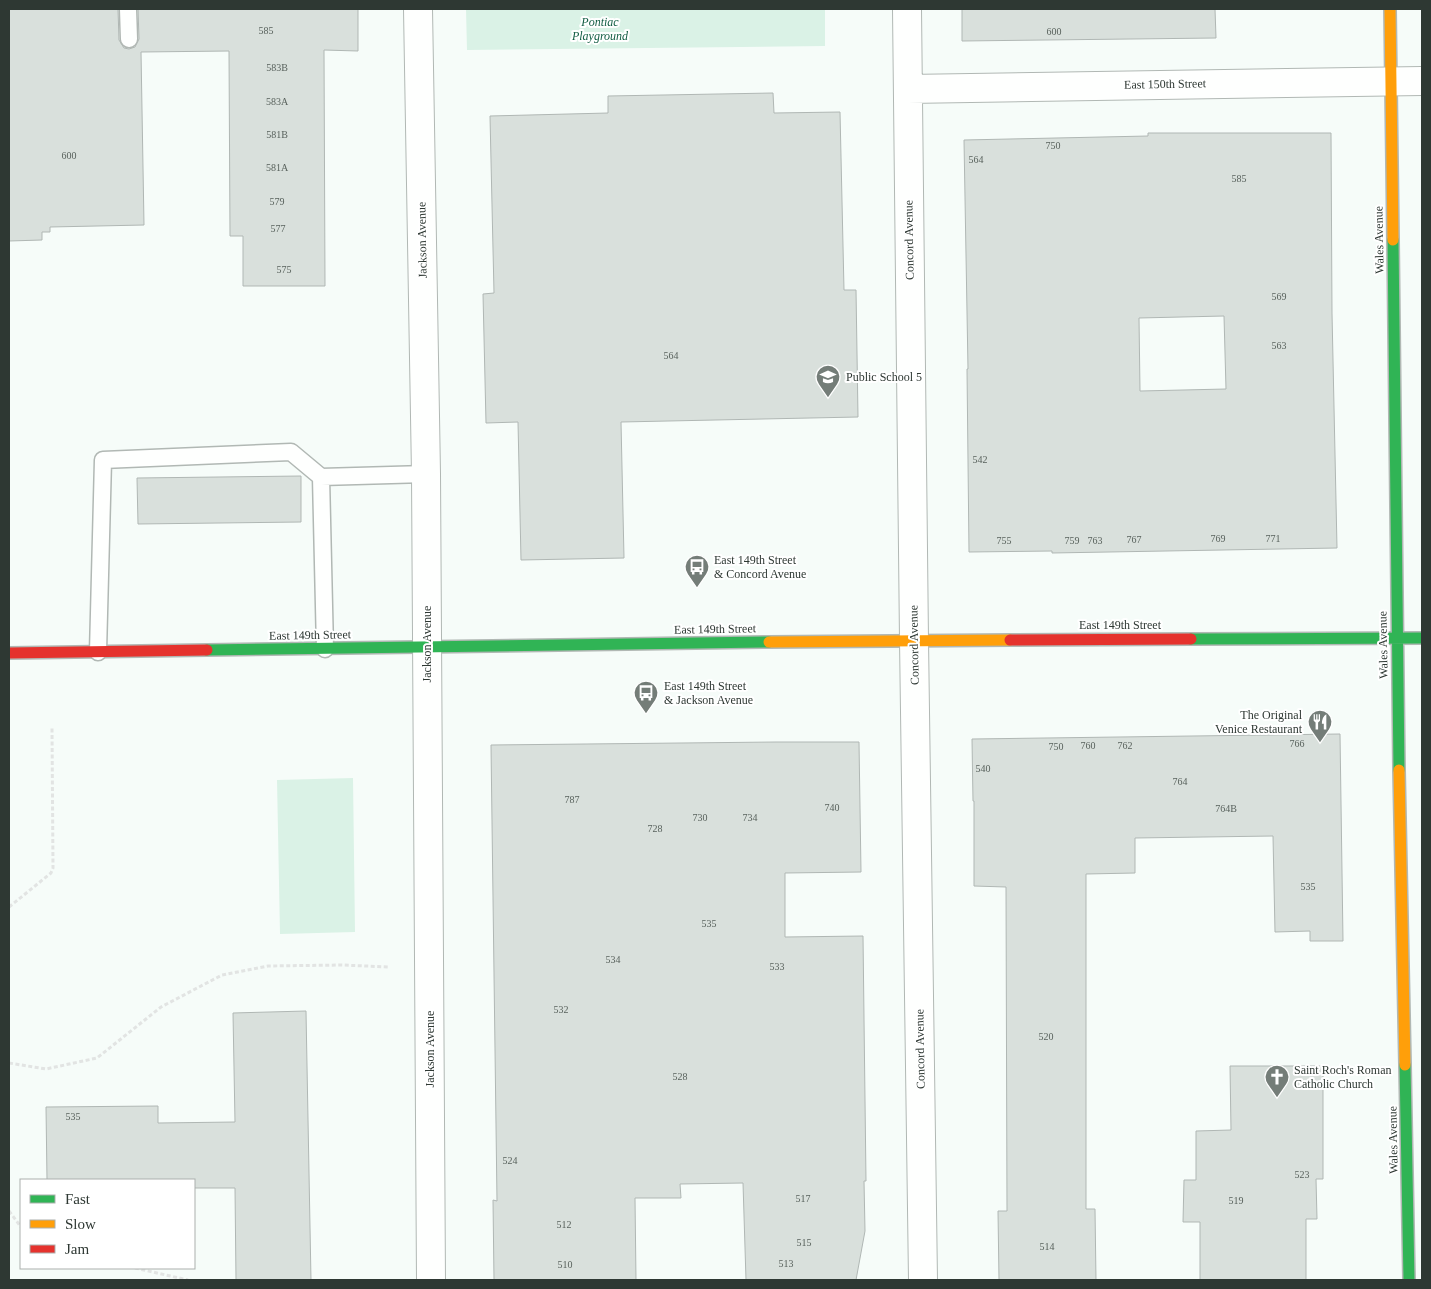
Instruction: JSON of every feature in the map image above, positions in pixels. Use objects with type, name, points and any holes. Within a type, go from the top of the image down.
[{"type":"main road","name":"Wales Avenue","points":[[1390,9],[1397,638],[1409,1280]]},
{"type":"main road","name":"East 149th Street","points":[[9,653],[914,640],[1422,638]]},
{"type":"street","name":"Jackson Avenue","points":[[418,9],[426,474],[431,1280]]},
{"type":"street","name":"Concord Avenue","points":[[907,9],[923,1280]]},
{"type":"street","name":"East 150th Street","points":[[908,88],[1422,80]]},
{"type":"lane","points":[[128,9],[129,39]]},
{"type":"lane","points":[[98,652],[103,460],[291,452],[321,477],[426,474]]},
{"type":"lane","points":[[321,477],[325,649]]},
{"type":"path","points":[[9,907],[51,873],[53,868],[52,728]]},
{"type":"path","points":[[9,1063],[46,1069],[97,1058],[161,1007],[222,975],[268,966],[389,968]]},
{"type":"path","points":[[9,1211],[20,1226]]},
{"type":"path","points":[[139,1269],[188,1280]]},
{"type":"green space","name":"Pontiac Playground","points":[[466,9],[825,9],[825,46],[467,50]]},
{"type":"green space","points":[[353,778],[355,932],[280,934],[277,780]]},
{"type":"building","points":[[9,9],[118,9],[119,40],[124,48],[129,49],[135,47],[139,39],[138,9],[358,9],[358,51],[324,50],[325,286],[243,286],[243,236],[230,236],[229,51],[141,52],[144,225],[50,227],[50,232],[42,232],[42,240],[9,241]]},
{"type":"building","points":[[962,9],[1215,9],[1216,38],[962,41]]},
{"type":"building","points":[[773,93],[774,113],[840,112],[844,290],[856,290],[858,417],[621,422],[624,558],[521,560],[518,422],[486,423],[483,294],[494,293],[490,116],[608,113],[608,96]]},
{"type":"building","points":[[1148,133],[1331,133],[1332,313],[1337,548],[1052,553],[1052,551],[969,552],[964,140],[1148,136]],"holes":[[[1224,316],[1226,389],[1140,391],[1139,318]]]},
{"type":"building","points":[[301,476],[301,522],[138,524],[137,478]]},
{"type":"building","points":[[1340,734],[1343,941],[1310,941],[1310,931],[1275,932],[1273,836],[1135,838],[1135,873],[1086,874],[1086,1209],[1095,1209],[1096,1280],[999,1280],[998,1211],[1007,1211],[1006,887],[974,886],[972,739]]},
{"type":"building","points":[[859,742],[861,872],[785,873],[785,937],[863,936],[865,1231],[856,1280],[746,1280],[743,1183],[680,1184],[681,1198],[635,1198],[636,1280],[494,1280],[493,1200],[497,1201],[491,745]]},
{"type":"building","points":[[306,1011],[311,1280],[236,1280],[235,1188],[195,1188],[195,1179],[47,1179],[46,1107],[158,1106],[158,1123],[235,1122],[233,1013]]},
{"type":"building","points":[[1230,1066],[1323,1066],[1323,1179],[1316,1179],[1317,1219],[1306,1219],[1306,1280],[1200,1280],[1200,1222],[1183,1222],[1184,1180],[1196,1180],[1196,1131],[1231,1130]]},
{"type":"traffic: fast","points":[[1393,240],[1399,770]]},
{"type":"traffic: fast","points":[[1191,639],[1422,638]]},
{"type":"traffic: fast","points":[[207,650],[769,642]]},
{"type":"traffic: fast","points":[[1405,1065],[1409,1280]]},
{"type":"traffic: slow","points":[[1390,9],[1393,240]]},
{"type":"traffic: slow","points":[[769,642],[1010,640]]},
{"type":"traffic: slow","points":[[1399,770],[1405,1065]]},
{"type":"traffic: jam","points":[[1010,640],[1191,639]]},
{"type":"traffic: jam","points":[[9,653],[207,650]]},
{"type":"place","name":"Public School 5","points":[[828,398]]},
{"type":"place","name":"East 149th Street & Concord Avenue","points":[[697,588]]},
{"type":"place","name":"East 149th Street & Jackson Avenue","points":[[646,714]]},
{"type":"place","name":"The Original Venice Restaurant","points":[[1320,743]]},
{"type":"place","name":"Saint Roch's Roman Catholic Church","points":[[1277,1098]]}]
